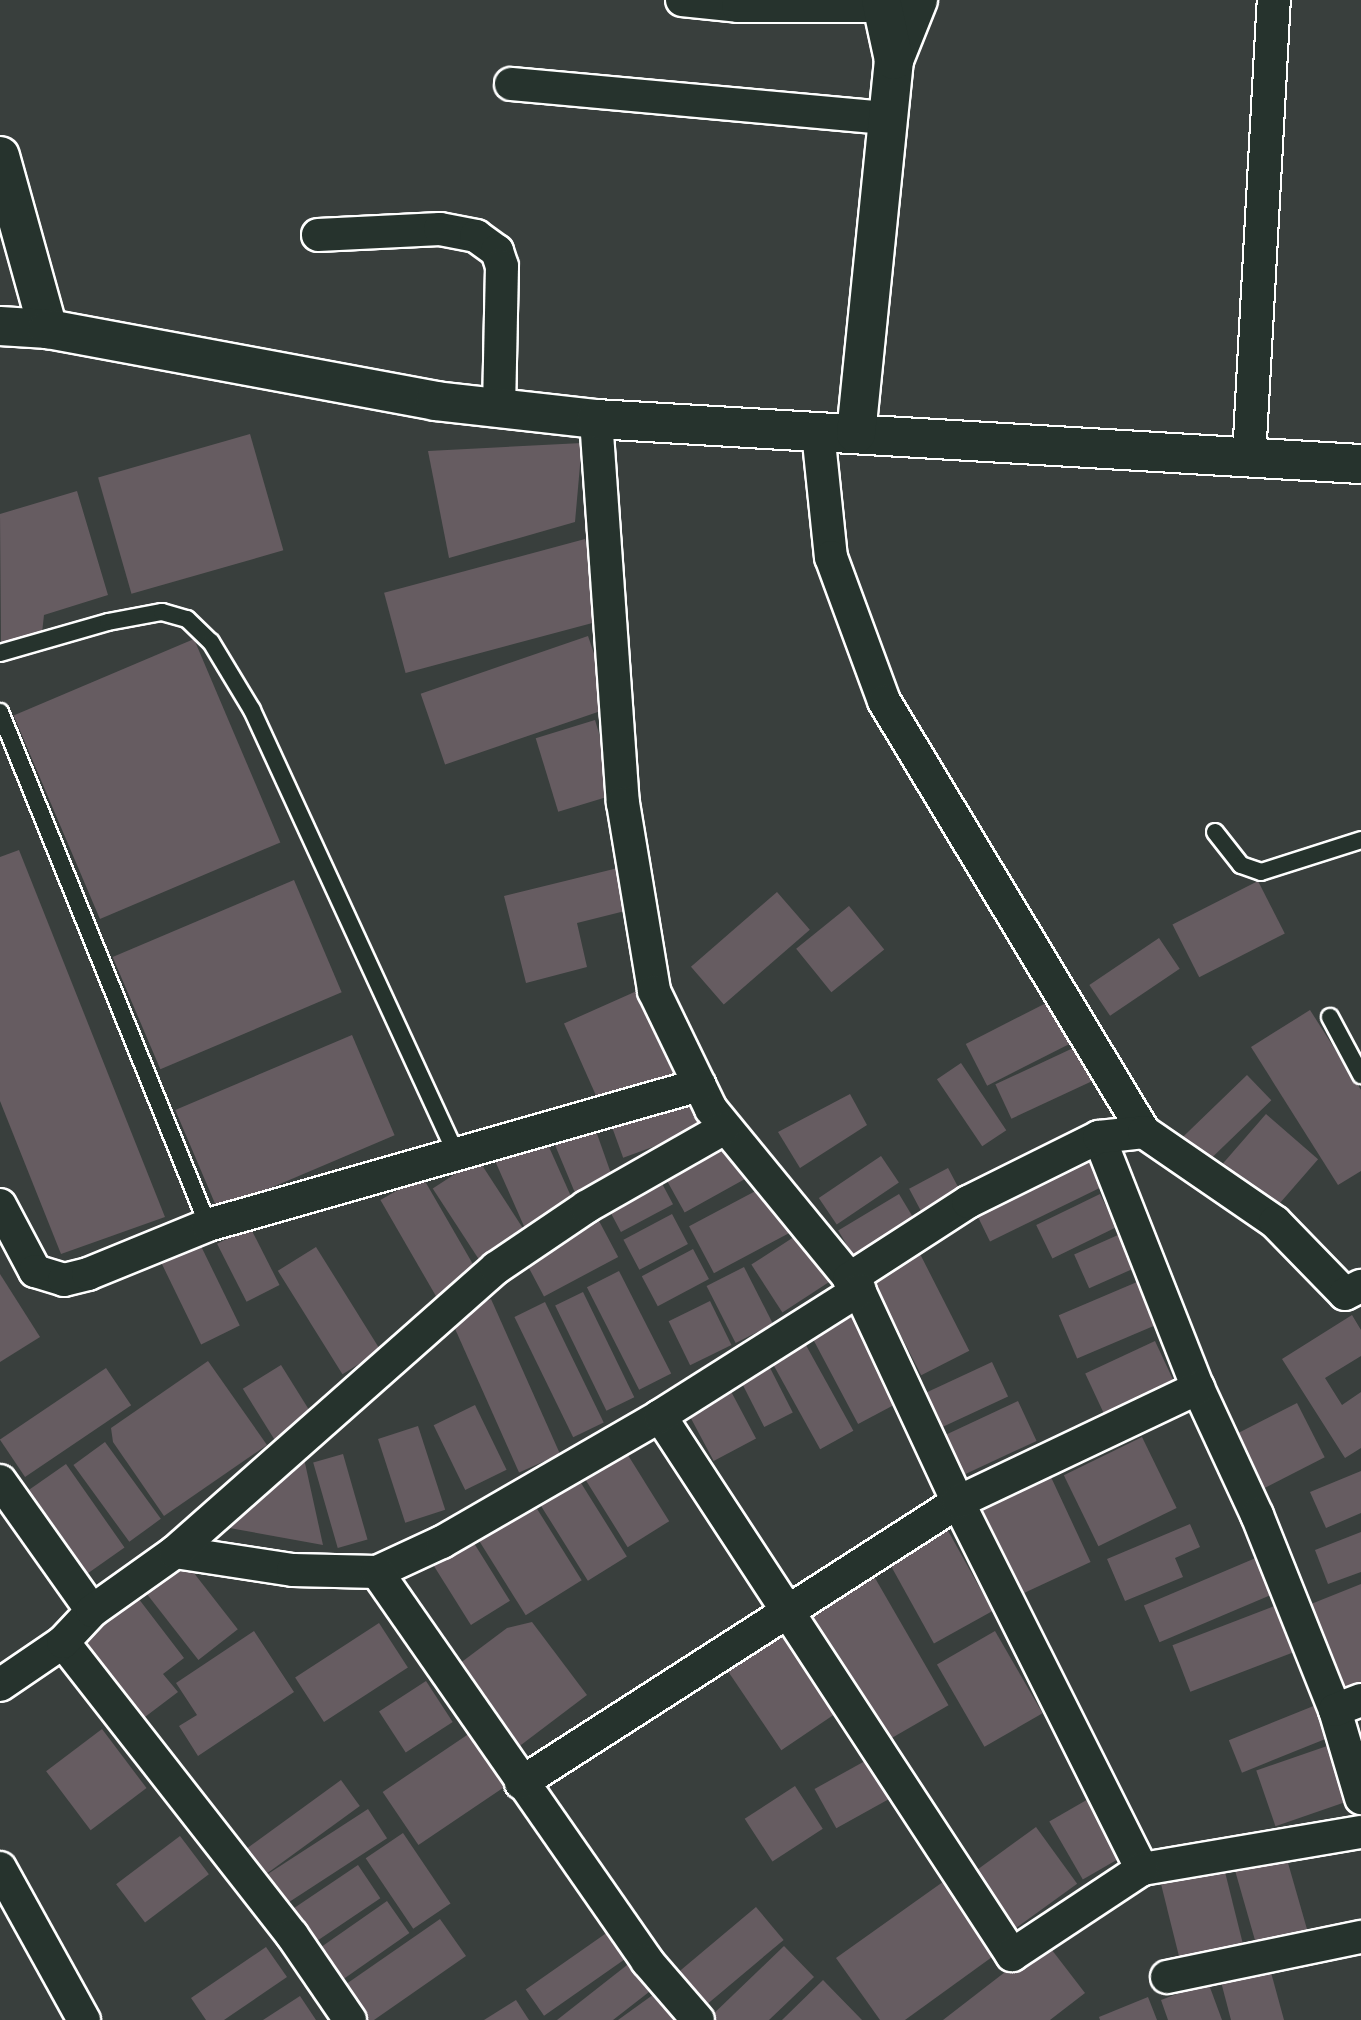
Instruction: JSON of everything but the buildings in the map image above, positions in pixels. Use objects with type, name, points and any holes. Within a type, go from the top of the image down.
[{"type":"main road","points":[[856,434],[894,61],[894,2]]},
{"type":"main road","points":[[0,156],[48,329]]},
{"type":"main road","points":[[0,326],[48,329],[435,401],[596,419],[1360,467]]},
{"type":"street","points":[[682,0],[738,6],[894,2]]},
{"type":"street","points":[[1249,458],[1274,0]]},
{"type":"street","points":[[511,84],[888,118]]},
{"type":"street","points":[[318,235],[440,229],[475,236],[497,251],[502,266],[499,408]]},
{"type":"street","points":[[596,419],[623,803],[654,991],[723,1129],[854,1285],[958,1502],[1142,1869]]},
{"type":"street","points":[[818,432],[831,557],[884,701],[1144,1132],[1275,1222],[1345,1294],[1361,1286]]},
{"type":"street","points":[[0,1205],[34,1271],[64,1280],[208,1225],[699,1085]]},
{"type":"street","points":[[0,1685],[63,1642],[92,1611],[175,1552],[496,1268],[586,1207],[723,1129]]},
{"type":"street","points":[[175,1552],[293,1570],[377,1572],[442,1542],[660,1416],[854,1285],[968,1202],[1099,1137],[1144,1132]]},
{"type":"street","points":[[1099,1137],[1198,1388],[1348,1705],[1361,1798]]},
{"type":"street","points":[[521,1783],[787,1608],[958,1502],[1198,1388]]},
{"type":"street","points":[[660,1416],[1012,1955],[1142,1869],[1361,1832]]},
{"type":"street","points":[[0,1481],[92,1611]]},
{"type":"street","points":[[377,1572],[647,1961],[698,2020]]},
{"type":"street","points":[[63,1642],[292,1936],[350,2020]]},
{"type":"street","points":[[0,1868],[80,2018]]},
{"type":"street","points":[[1167,1977],[1361,1937]]},
{"type":"lane","points":[[0,653],[108,622],[162,612],[187,619],[211,642],[251,710],[457,1156]]},
{"type":"lane","points":[[0,712],[208,1225]]},
{"type":"lane","points":[[1215,832],[1241,865],[1262,872],[1361,840]]},
{"type":"lane","points":[[1330,1017],[1361,1075]]}]
